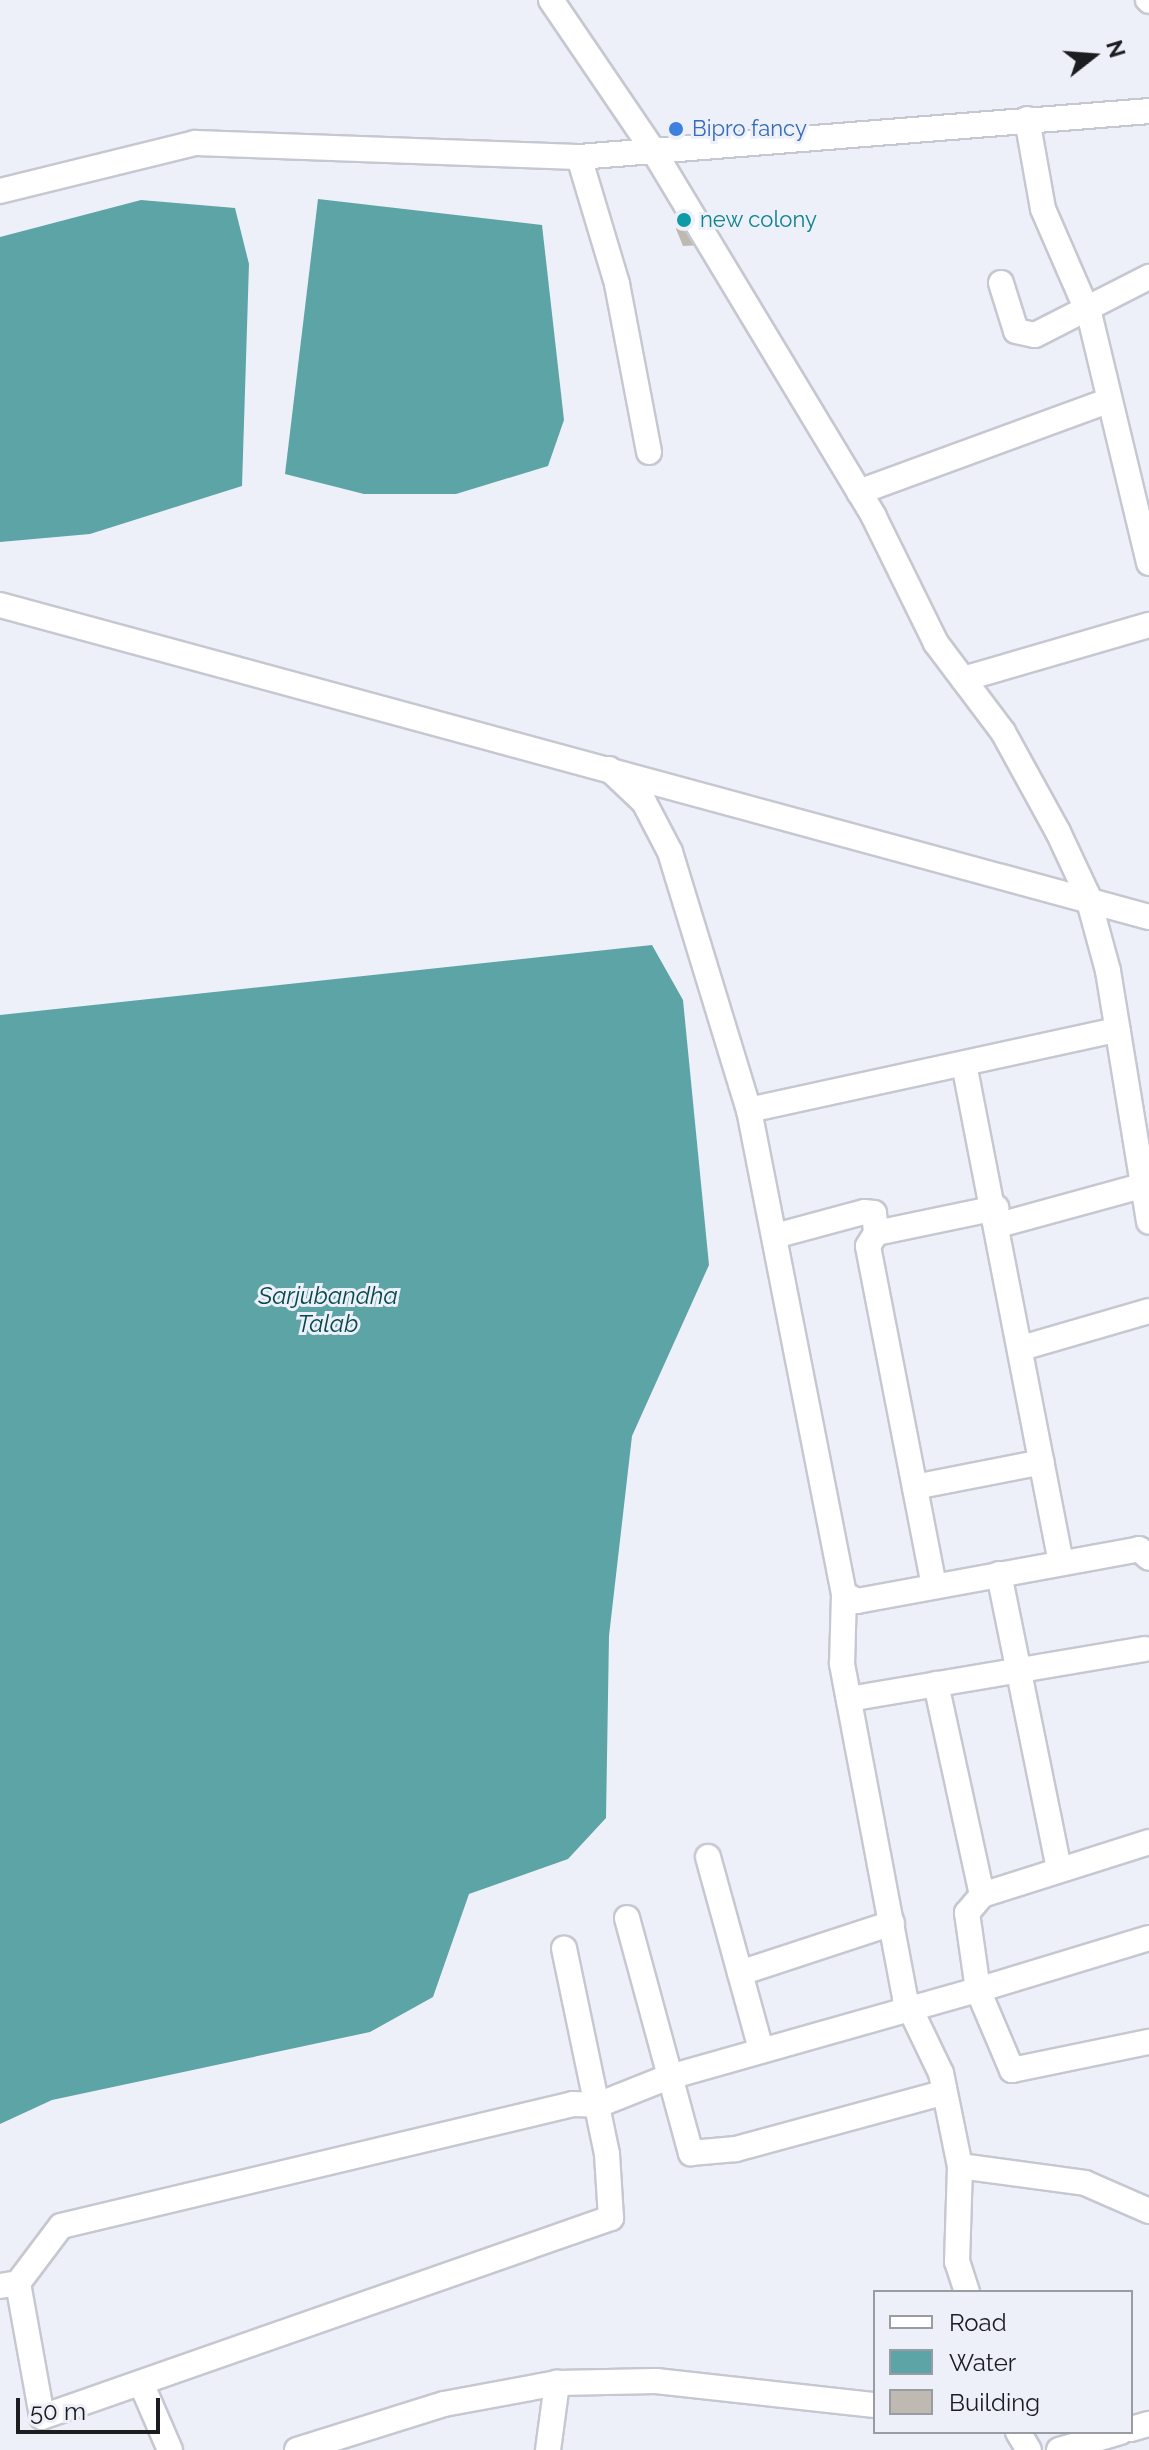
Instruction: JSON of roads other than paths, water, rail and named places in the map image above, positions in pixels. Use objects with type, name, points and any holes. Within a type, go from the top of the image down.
[{"type":"street","points":[[551,0],[653,150],[859,492],[936,643],[1023,766],[1089,901],[1117,1030],[1146,1204],[997,1216],[876,1233]]},
{"type":"street","points":[[0,191],[195,143],[579,157],[1149,111]]},
{"type":"street","points":[[1027,119],[1043,209],[1086,308],[1149,563]]},
{"type":"street","points":[[579,157],[617,284],[649,452]]},
{"type":"street","points":[[1001,283],[1024,335],[1149,277]]},
{"type":"street","points":[[859,492],[1108,401]]},
{"type":"street","points":[[0,605],[1149,917]]},
{"type":"street","points":[[963,679],[1149,625]]},
{"type":"street","points":[[609,769],[644,802],[670,852],[749,1110],[844,1594],[838,1626],[849,1699],[907,2012],[941,2073],[942,2093],[960,2166],[957,2262],[966,2290]]},
{"type":"street","points":[[749,1110],[965,1069],[1117,1030]]},
{"type":"street","points":[[965,1069],[997,1216],[1061,1563]]},
{"type":"street","points":[[775,1236],[864,1212],[874,1213],[876,1233],[868,1246],[934,1586]]},
{"type":"street","points":[[1022,1348],[1149,1311]]},
{"type":"street","points":[[915,1487],[1042,1462]]},
{"type":"street","points":[[844,1594],[857,1601],[1139,1549],[1149,1558]]},
{"type":"street","points":[[999,1574],[1059,1868]]},
{"type":"street","points":[[849,1699],[1145,1649]]},
{"type":"street","points":[[936,1684],[982,1895]]},
{"type":"street","points":[[1149,1842],[1059,1868],[982,1895],[967,1913],[978,1990],[1012,2070],[1149,2042]]},
{"type":"street","points":[[708,1857],[761,2050]]},
{"type":"street","points":[[627,1918],[684,2142],[697,2156],[942,2093]]},
{"type":"street","points":[[740,1973],[892,1923]]},
{"type":"street","points":[[564,1948],[598,2105],[611,2218],[42,2417],[9,2285],[61,2226],[573,2104],[598,2105],[666,2078],[907,2012],[1149,1938]]},
{"type":"street","points":[[960,2166],[1085,2183],[1149,2211]]},
{"type":"street","points":[[297,2450],[444,2404],[557,2383],[656,2381],[873,2405]]},
{"type":"street","points":[[141,2383],[170,2450]]},
{"type":"street","points":[[548,2450],[557,2383]]},
{"type":"street","points":[[1059,2450],[1113,2434]]},
{"type":"water","points":[[318,199],[542,225],[564,420],[548,466],[456,494],[364,494],[285,474]]},
{"type":"water","points":[[141,200],[235,208],[249,264],[242,486],[90,534],[0,542],[0,237]]},
{"type":"water","name":"Sarjubandha Talab","points":[[652,945],[683,1000],[709,1265],[632,1436],[609,1636],[606,1818],[568,1859],[469,1894],[433,1997],[370,2032],[52,2100],[0,2124],[0,1015]]},
{"type":"place","name":"Bipro fancy","points":[[676,129]]},
{"type":"place","name":"new colony","points":[[684,220]]}]
